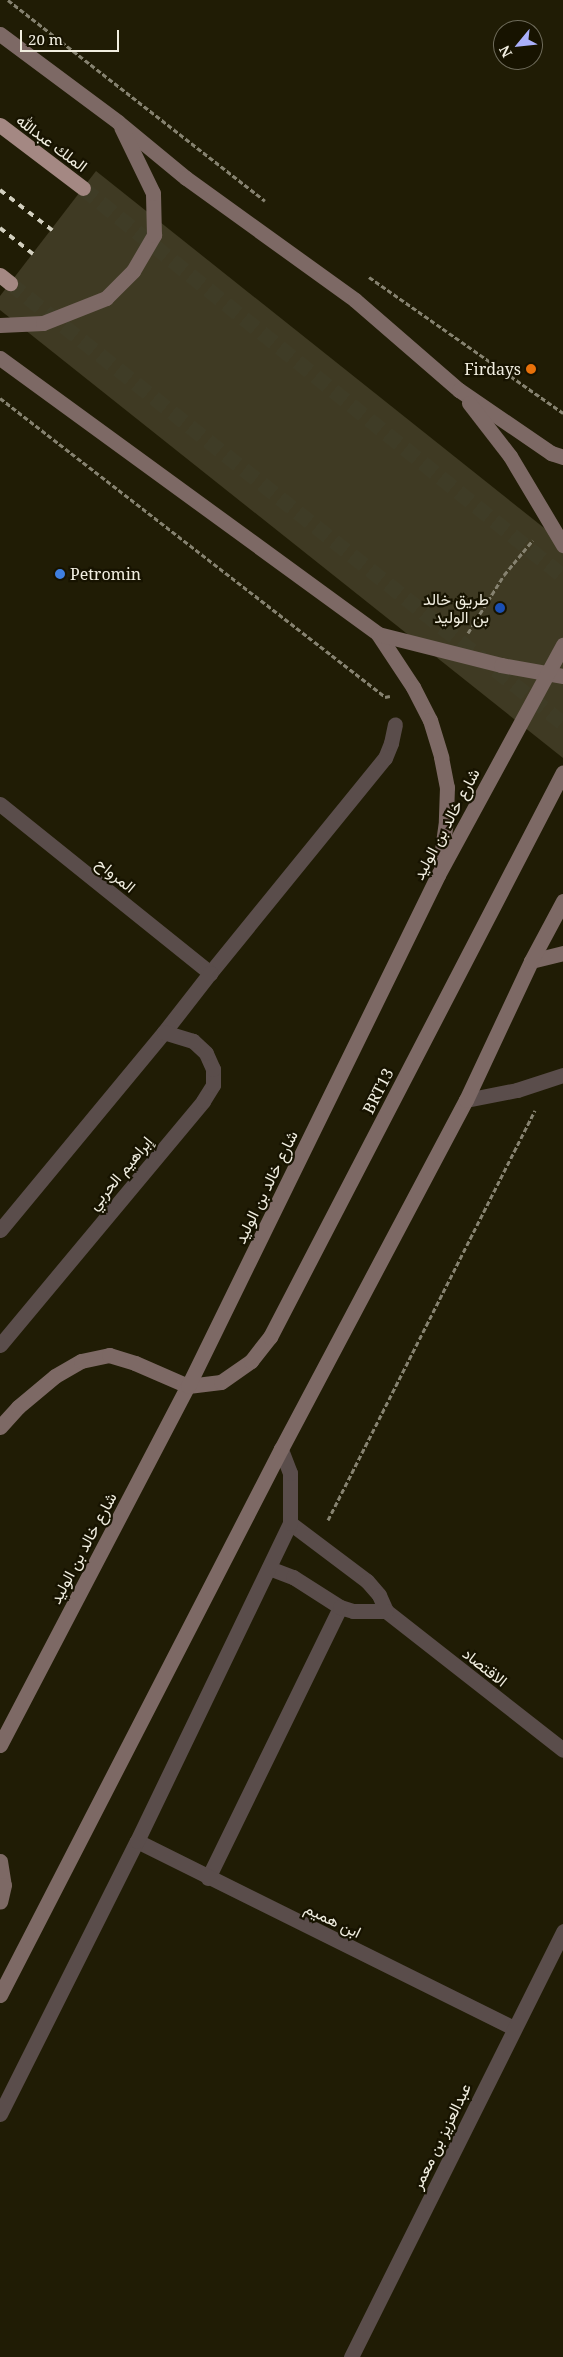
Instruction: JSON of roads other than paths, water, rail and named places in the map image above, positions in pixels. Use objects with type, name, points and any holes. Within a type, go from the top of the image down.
[{"type":"highway","name":"الملك عبدالله","points":[[0,125],[83,188]]},
{"type":"main road","points":[[0,34],[118,122],[186,178],[355,300],[460,390],[551,453],[563,457]]},
{"type":"main road","points":[[0,325],[44,322],[106,298],[132,271],[154,235],[153,193],[118,122]]},
{"type":"main road","points":[[0,358],[378,634],[413,686],[430,720],[441,757],[447,787],[447,804],[438,875]]},
{"type":"main road","points":[[460,390],[510,456],[563,545]]},
{"type":"main road","points":[[378,634],[464,656],[563,676]]},
{"type":"main road","name":"شارع خالد بن الوليد","points":[[0,1745],[188,1386],[438,875],[563,645]]},
{"type":"main road","name":"BRT13","points":[[188,1386],[221,1382],[251,1361],[270,1338],[563,772]]},
{"type":"main road","points":[[0,1995],[281,1449],[466,1100],[531,961],[563,901]]},
{"type":"main road","points":[[531,961],[563,953]]},
{"type":"main road","points":[[0,1427],[18,1407],[55,1376],[81,1361],[99,1357],[109,1355],[135,1363],[188,1386]]},
{"type":"main road","points":[[0,1861],[4,1885],[0,1902]]},
{"type":"street","points":[[0,1230],[164,1032],[384,758],[391,744],[395,724]]},
{"type":"street","name":"المرواح","points":[[0,804],[210,973]]},
{"type":"street","name":"إبراهيم الحربي","points":[[0,1345],[204,1101],[213,1085],[214,1069],[206,1053],[193,1041],[164,1032]]},
{"type":"street","points":[[466,1100],[517,1090],[557,1077]]},
{"type":"street","points":[[0,2114],[137,1841],[290,1523],[290,1474],[281,1449]]},
{"type":"street","name":"الاقتصاد","points":[[290,1523],[367,1581],[379,1595],[386,1610],[563,1750]]},
{"type":"street","points":[[269,1568],[293,1577],[340,1607],[353,1611],[386,1610]]},
{"type":"street","points":[[208,1878],[340,1607]]},
{"type":"street","name":"ابن هميم","points":[[137,1841],[208,1878],[514,2028]]},
{"type":"street","name":"عبدالعزيز بن معمر","points":[[351,2357],[563,1931]]},
{"type":"tunnel","points":[[83,188],[563,576]]},
{"type":"tunnel","points":[[10,283],[563,723]]},
{"type":"railway","points":[[0,190],[52,230]]},
{"type":"railway","points":[[0,228],[33,254]]},
{"type":"place","name":"Firdays","points":[[531,369]]},
{"type":"place","name":"Petromin","points":[[60,574]]},
{"type":"place","name":"طريق خالد بن الوليد","points":[[500,608]]}]
